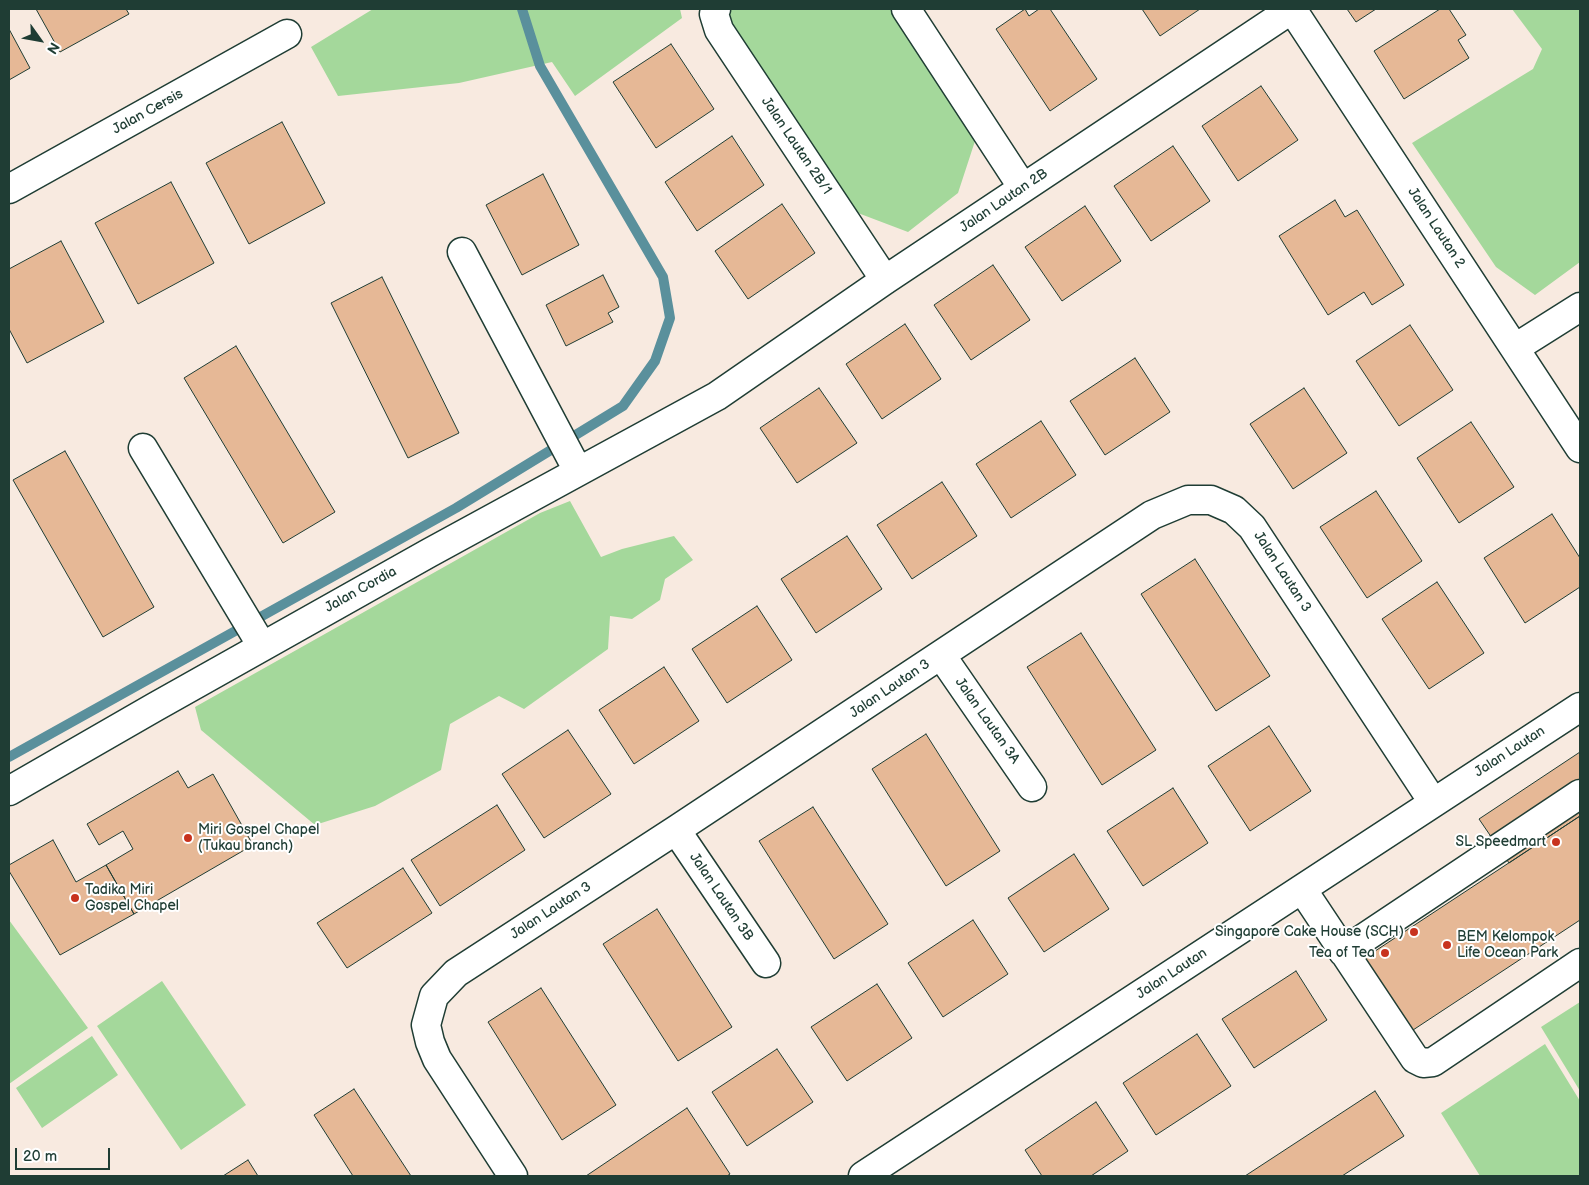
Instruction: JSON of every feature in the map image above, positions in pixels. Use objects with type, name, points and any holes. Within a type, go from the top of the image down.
[{"type":"street","name":"Jalan Lautan 2B/1","points":[[716,9],[714,14],[719,30],[885,280]]},
{"type":"street","points":[[906,9],[1023,188]]},
{"type":"street","name":"Jalan Lautan 2B","points":[[717,396],[885,280],[1292,9]]},
{"type":"street","name":"Jalan Lautan 2","points":[[1292,9],[1580,448]]},
{"type":"street","name":"Jalan Cersis","points":[[9,190],[287,34]]},
{"type":"street","points":[[462,252],[574,464]]},
{"type":"street","points":[[1515,348],[1580,307]]},
{"type":"street","name":"Jalan Cordia","points":[[9,791],[259,640],[574,464],[717,396]]},
{"type":"street","points":[[143,448],[259,640]]},
{"type":"street","name":"Jalan Lautan 3","points":[[513,1176],[437,1059],[430,1042],[426,1025],[434,996],[456,973],[1152,515],[1188,500],[1211,500],[1234,510],[1252,526],[1433,802]]},
{"type":"street","name":"Jalan Lautan 3A","points":[[941,655],[1032,788]]},
{"type":"street","name":"Jalan Lautan","points":[[863,1176],[1580,707]]},
{"type":"street","points":[[1344,952],[1580,794]]},
{"type":"street","name":"Jalan Lautan 3B","points":[[676,830],[766,963]]},
{"type":"street","points":[[1302,888],[1415,1059],[1423,1063],[1433,1062],[1580,963]]},
{"type":"green space","points":[[373,9],[680,9],[682,18],[575,96],[552,62],[459,83],[338,96],[311,47]]},
{"type":"green space","points":[[730,9],[895,9],[937,73],[975,141],[958,193],[908,232],[850,210],[730,33]]},
{"type":"green space","points":[[1512,9],[1580,9],[1580,262],[1535,295],[1496,267],[1412,143],[1533,69],[1542,49]]},
{"type":"green space","points":[[570,501],[601,557],[622,549],[674,536],[693,560],[665,579],[660,600],[632,619],[610,616],[608,649],[524,709],[499,696],[450,724],[441,770],[375,806],[315,825],[201,730],[195,707],[540,513]]},
{"type":"green space","points":[[9,920],[88,1028],[9,1084]]},
{"type":"green space","points":[[162,981],[246,1105],[181,1150],[97,1026]]},
{"type":"green space","points":[[1580,1002],[1580,1091],[1541,1027]]},
{"type":"green space","points":[[92,1036],[118,1075],[42,1128],[16,1088]]},
{"type":"green space","points":[[1545,1044],[1580,1101],[1580,1176],[1480,1176],[1441,1113]]},
{"type":"building","points":[[36,9],[126,9],[129,14],[60,52]]},
{"type":"building","points":[[1025,9],[1029,16],[1039,9],[1050,9],[1097,79],[1050,111],[996,29]]},
{"type":"building","points":[[1142,9],[1200,9],[1160,36]]},
{"type":"building","points":[[1347,9],[1376,9],[1356,22]]},
{"type":"building","points":[[1440,9],[1449,9],[1466,35],[1458,40],[1469,58],[1404,99],[1374,51]]},
{"type":"building","points":[[9,29],[30,68],[9,80]]},
{"type":"building","points":[[671,44],[714,109],[656,148],[613,82]]},
{"type":"building","points":[[1261,86],[1298,140],[1238,181],[1202,126]]},
{"type":"building","points":[[282,122],[325,203],[249,244],[206,163]]},
{"type":"building","points":[[732,136],[764,185],[697,231],[665,182]]},
{"type":"building","points":[[1173,146],[1210,201],[1151,241],[1114,186]]},
{"type":"building","points":[[543,174],[579,245],[522,275],[486,205]]},
{"type":"building","points":[[171,182],[214,263],[138,304],[95,223]]},
{"type":"building","points":[[1335,200],[1345,217],[1357,210],[1404,285],[1372,305],[1364,292],[1328,315],[1279,236]]},
{"type":"building","points":[[782,204],[815,253],[748,299],[715,251]]},
{"type":"building","points":[[1085,206],[1121,261],[1062,301],[1025,247]]},
{"type":"building","points":[[61,241],[104,322],[27,363],[9,329],[9,269]]},
{"type":"building","points":[[993,265],[1030,320],[971,360],[934,305]]},
{"type":"building","points":[[603,275],[619,307],[608,313],[613,322],[566,346],[546,305]]},
{"type":"building","points":[[382,277],[459,433],[408,458],[331,303]]},
{"type":"building","points":[[905,324],[941,379],[882,419],[846,364]]},
{"type":"building","points":[[1410,325],[1453,390],[1399,426],[1356,361]]},
{"type":"building","points":[[236,346],[335,512],[283,543],[184,378]]},
{"type":"building","points":[[1135,358],[1170,412],[1105,455],[1070,401]]},
{"type":"building","points":[[819,388],[857,443],[797,483],[760,428]]},
{"type":"building","points":[[1304,388],[1347,453],[1293,489],[1250,424]]},
{"type":"building","points":[[1041,421],[1076,475],[1011,518],[976,464]]},
{"type":"building","points":[[1471,422],[1514,487],[1459,523],[1417,458]]},
{"type":"building","points":[[65,451],[154,607],[103,637],[13,480]]},
{"type":"building","points":[[942,482],[977,536],[912,579],[877,525]]},
{"type":"building","points":[[1376,491],[1422,561],[1367,598],[1320,527]]},
{"type":"building","points":[[1552,514],[1580,558],[1580,587],[1525,623],[1484,558]]},
{"type":"building","points":[[847,536],[882,589],[816,633],[781,579]]},
{"type":"building","points":[[1195,559],[1270,676],[1216,711],[1141,594]]},
{"type":"building","points":[[1437,582],[1484,653],[1429,689],[1382,619]]},
{"type":"building","points":[[757,606],[792,660],[727,703],[692,649]]},
{"type":"building","points":[[1081,633],[1156,750],[1102,785],[1027,667]]},
{"type":"building","points":[[664,667],[699,721],[634,764],[599,710]]},
{"type":"building","points":[[1269,726],[1311,791],[1250,831],[1208,766]]},
{"type":"building","points":[[568,730],[611,794],[544,838],[502,774]]},
{"type":"building","points":[[926,734],[1000,851],[946,886],[872,769]]},
{"type":"building","points":[[1580,752],[1580,816],[1509,863],[1479,819]]},
{"type":"building","name":"Miri Gospel Chapel (Tukau branch)","points":[[178,771],[188,788],[213,774],[253,845],[134,914],[106,865],[133,849],[123,831],[99,845],[87,824]]},
{"type":"building","points":[[1173,788],[1208,843],[1143,886],[1107,831]]},
{"type":"building","points":[[497,805],[525,850],[440,906],[411,860]]},
{"type":"building","points":[[813,807],[888,924],[834,959],[759,841]]},
{"type":"building","points":[[1580,816],[1580,920],[1410,1032],[1363,959]]},
{"type":"building","name":"Tadika Miri Gospel Chapel","points":[[53,840],[76,882],[106,865],[134,914],[60,955],[9,871],[9,865]]},
{"type":"building","points":[[1074,854],[1109,909],[1044,952],[1008,898]]},
{"type":"building","points":[[403,868],[432,913],[347,968],[317,923]]},
{"type":"building","points":[[657,909],[732,1027],[678,1061],[603,944]]},
{"type":"building","points":[[973,920],[1008,974],[943,1017],[908,963]]},
{"type":"building","points":[[1296,971],[1327,1020],[1254,1068],[1222,1019]]},
{"type":"building","points":[[877,984],[912,1038],[847,1081],[811,1027]]},
{"type":"building","points":[[541,988],[616,1105],[562,1140],[488,1022]]},
{"type":"building","points":[[1197,1034],[1231,1086],[1156,1135],[1123,1083]]},
{"type":"building","points":[[777,1049],[813,1102],[747,1146],[712,1092]]},
{"type":"building","points":[[354,1089],[411,1176],[353,1176],[314,1115]]},
{"type":"building","points":[[1375,1091],[1404,1136],[1342,1176],[1245,1176]]},
{"type":"building","points":[[1096,1102],[1128,1151],[1091,1176],[1042,1176],[1025,1150]]},
{"type":"building","points":[[687,1108],[730,1174],[727,1176],[586,1176]]},
{"type":"building","points":[[248,1160],[258,1176],[223,1176]]},
{"type":"waterway","points":[[9,757],[456,508],[623,406],[655,361],[670,318],[663,277],[540,66],[522,9]]},
{"type":"place","name":"Miri Gospel Chapel (Tukau branch)","points":[[188,838]]},
{"type":"place","name":"SL Speedmart","points":[[1556,842]]},
{"type":"place","name":"Tadika Miri Gospel Chapel","points":[[75,898]]},
{"type":"place","name":"Singapore Cake House (SCH)","points":[[1414,932]]},
{"type":"place","name":"BEM Kelompok Life Ocean Park","points":[[1447,945]]},
{"type":"place","name":"Tea of Tea","points":[[1385,953]]}]
